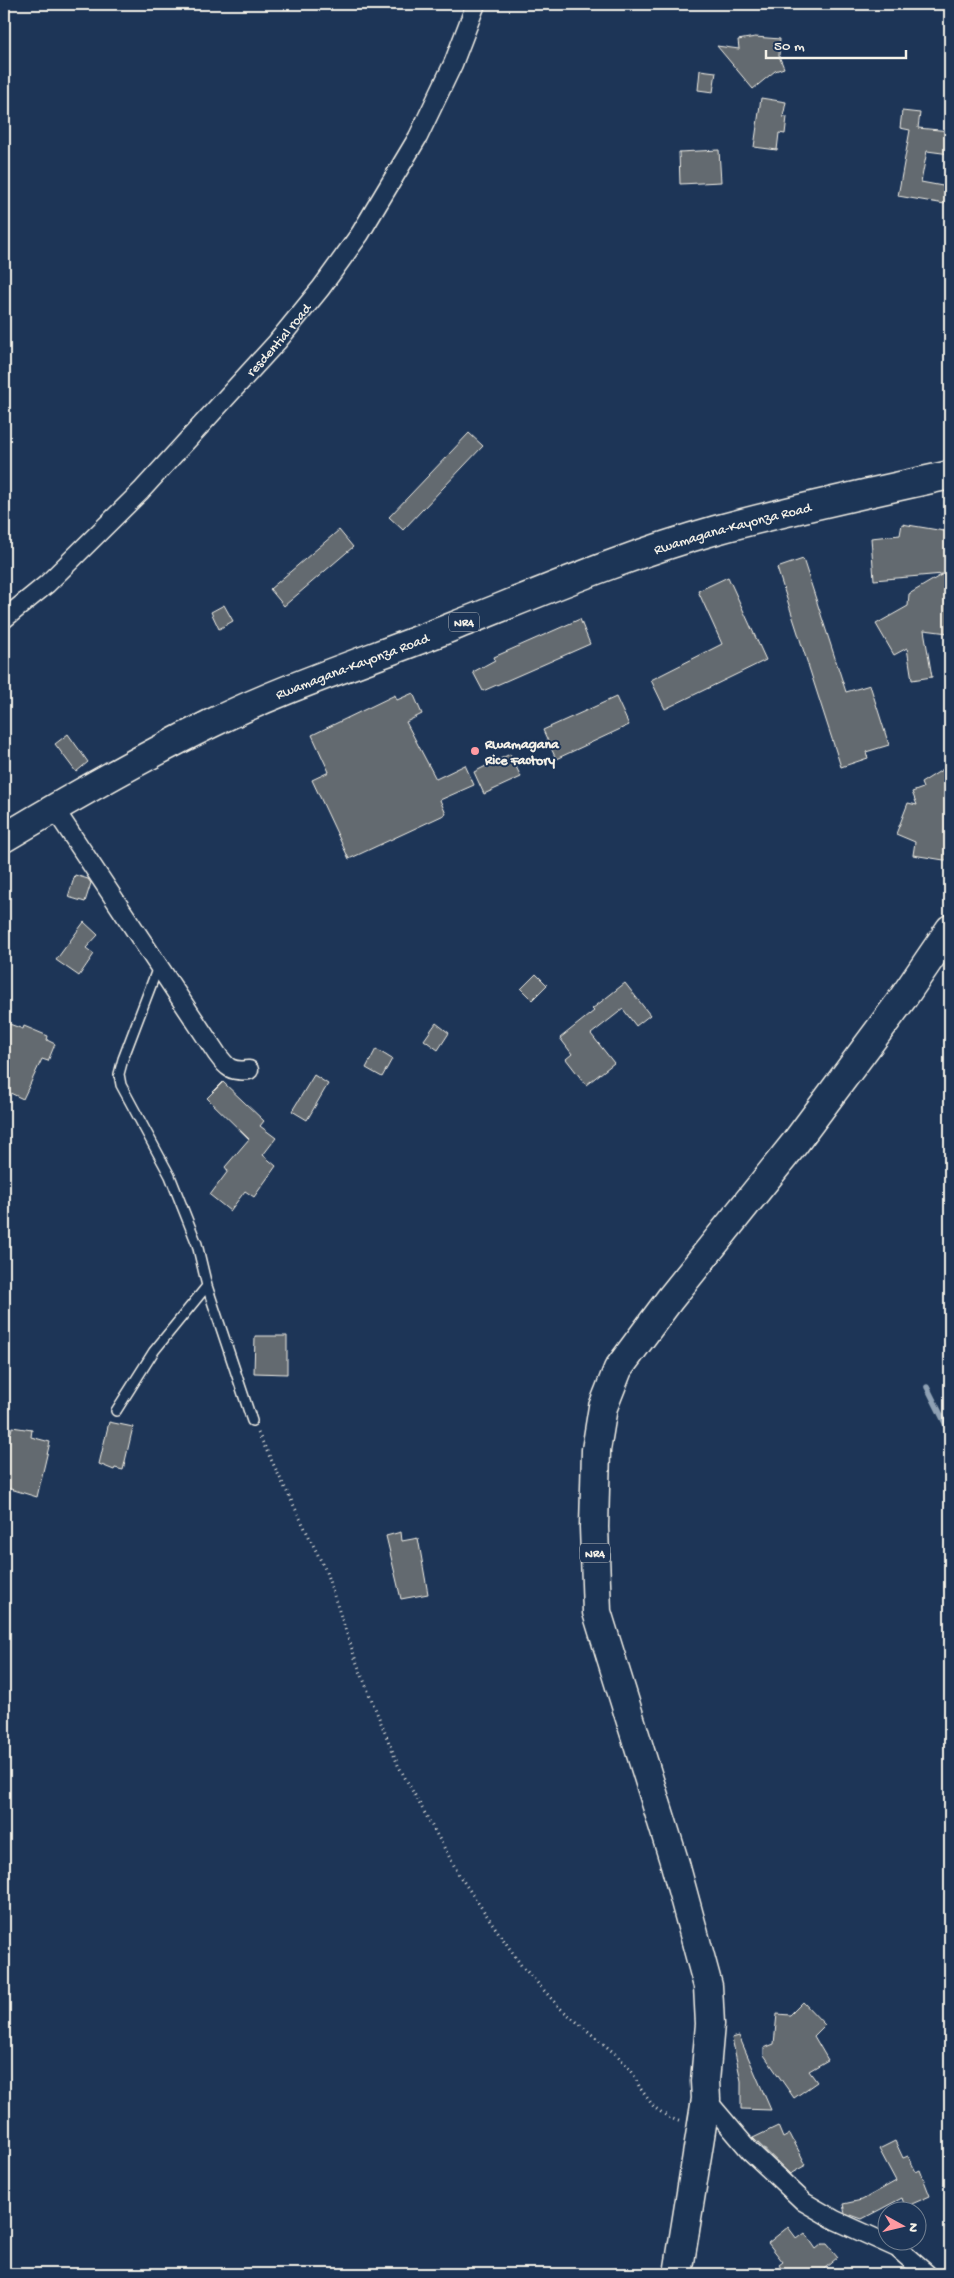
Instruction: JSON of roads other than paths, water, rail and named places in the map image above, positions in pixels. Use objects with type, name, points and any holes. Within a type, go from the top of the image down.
[{"type":"highway","name":"Rwamagana-Kayonza Road","points":[[4,838],[54,808],[210,724],[604,566],[716,530],[946,479]]},
{"type":"highway","name":"NR4","points":[[678,2274],[706,2099],[710,2024],[708,1986],[675,1864],[597,1612],[594,1527],[596,1450],[603,1406],[618,1369],[670,1299],[796,1143],[903,998],[950,929]]},
{"type":"street","name":"resdential road","points":[[4,619],[47,584],[141,491],[277,342],[321,288],[360,234],[418,137],[453,64],[476,4]]},
{"type":"street","points":[[54,808],[226,1066],[236,1072],[249,1070]]},
{"type":"street","points":[[706,2099],[750,2151],[804,2202],[835,2220],[897,2248],[927,2274]]},
{"type":"lane","points":[[158,966],[123,1059],[120,1085],[170,1176],[197,1244],[207,1286],[252,1421]]},
{"type":"lane","points":[[116,1410],[154,1351],[207,1286]]},
{"type":"waterway","points":[[927,1387],[950,1433]]},
{"type":"place","name":"Rwamagana Rice Factory","points":[[475,751]]}]
